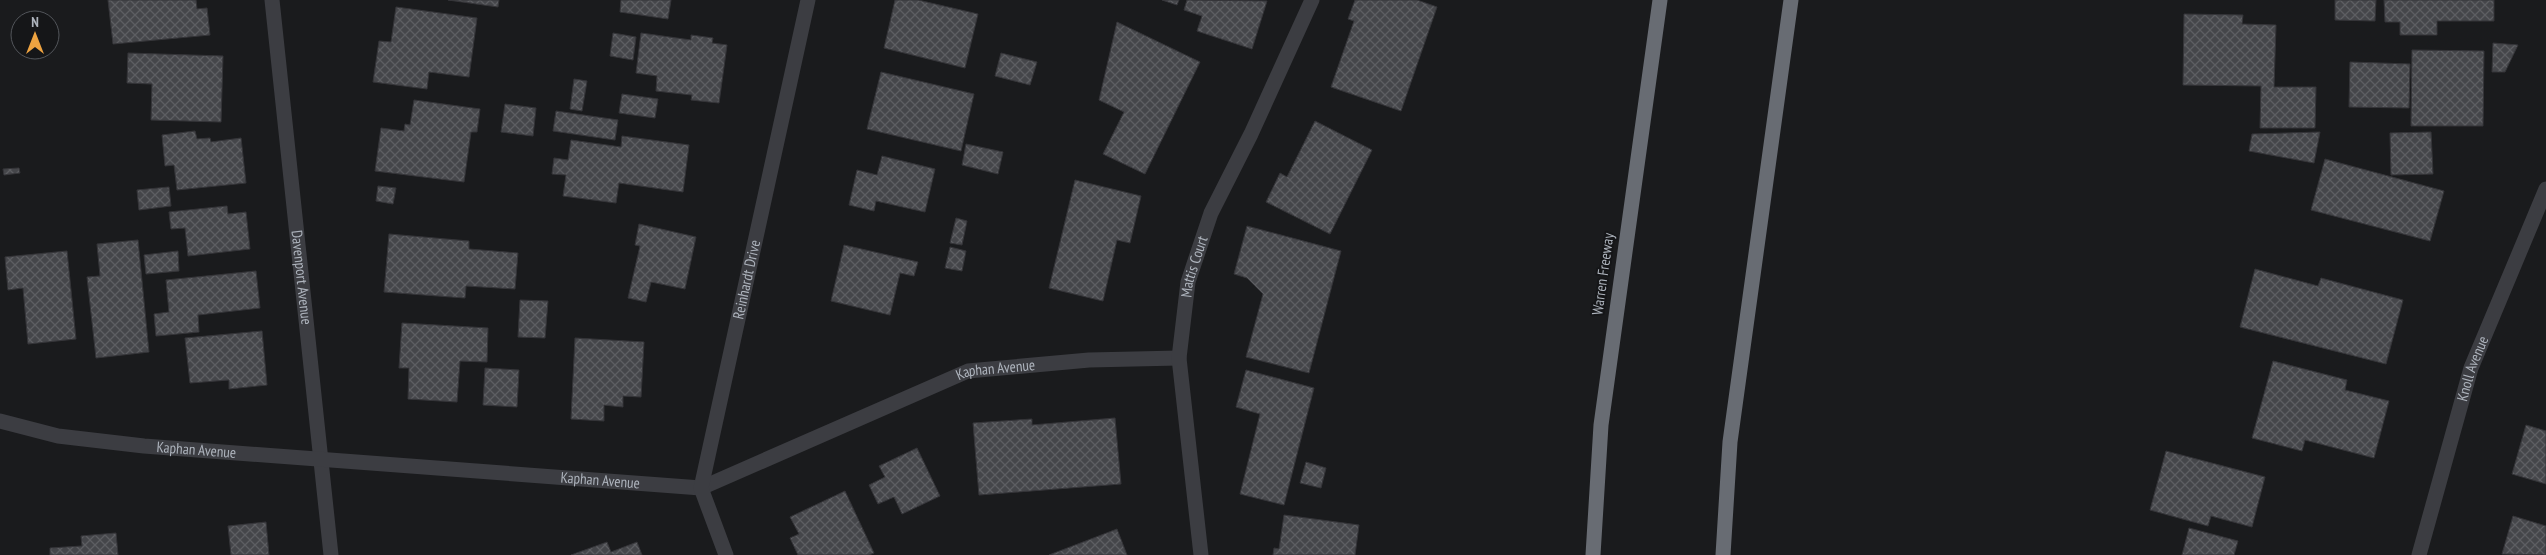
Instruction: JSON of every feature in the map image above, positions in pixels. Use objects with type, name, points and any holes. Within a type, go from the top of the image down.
[{"type":"highway","name":"Warren Freeway","points":[[1592,555],[1602,416],[1660,0]]},
{"type":"highway","points":[[1723,555],[1730,442],[1790,0]]},
{"type":"street","name":"Davenport Avenue","points":[[272,0],[319,458],[332,555]]},
{"type":"street","name":"Reinhardt Drive","points":[[701,488],[808,0]]},
{"type":"street","name":"Mattis Court","points":[[1201,555],[1179,358],[1188,282],[1211,213],[1251,134],[1312,0]]},
{"type":"street","name":"Knoll Avenue","points":[[2419,555],[2471,368],[2546,189]]},
{"type":"street","name":"Kaphan Avenue","points":[[0,421],[58,436],[144,446],[701,488],[968,371],[1089,360],[1179,358]]},
{"type":"street","points":[[701,488],[726,555]]},
{"type":"building","points":[[108,0],[196,0],[197,9],[207,8],[210,35],[113,44]]},
{"type":"building","points":[[448,0],[499,0],[498,7]]},
{"type":"building","points":[[621,0],[671,0],[668,19],[620,12]]},
{"type":"building","points":[[895,0],[918,0],[978,14],[965,68],[884,48]]},
{"type":"building","points":[[1162,0],[1179,0],[1177,5]]},
{"type":"building","points":[[1187,0],[1267,1],[1252,49],[1197,31],[1202,16],[1184,10]]},
{"type":"building","points":[[1355,0],[1417,0],[1437,7],[1401,111],[1331,87],[1354,21],[1348,19]]},
{"type":"building","points":[[2335,0],[2376,0],[2375,21],[2335,20]]},
{"type":"building","points":[[2384,0],[2494,0],[2494,21],[2437,21],[2437,35],[2400,35],[2400,22],[2385,22]]},
{"type":"building","points":[[396,7],[477,18],[469,77],[429,72],[427,89],[373,82],[379,41],[391,42]]},
{"type":"building","points":[[2184,14],[2243,15],[2242,24],[2276,25],[2274,87],[2316,87],[2315,128],[2260,128],[2261,86],[2183,85]]},
{"type":"building","points":[[1117,22],[1200,62],[1145,174],[1103,154],[1124,112],[1099,100]]},
{"type":"building","points":[[613,33],[636,37],[633,60],[610,56]]},
{"type":"building","points":[[641,33],[691,40],[691,35],[713,38],[712,43],[727,45],[719,103],[691,100],[692,95],[656,91],[657,76],[636,73]]},
{"type":"building","points":[[2493,43],[2518,45],[2505,72],[2492,72]]},
{"type":"building","points":[[2412,50],[2484,51],[2483,126],[2411,126]]},
{"type":"building","points":[[128,53],[223,56],[221,122],[151,120],[152,84],[127,83]]},
{"type":"building","points":[[1001,53],[1037,62],[1030,85],[995,76]]},
{"type":"building","points":[[2350,62],[2410,64],[2409,108],[2349,107]]},
{"type":"building","points":[[881,72],[974,94],[961,151],[867,129]]},
{"type":"building","points":[[574,79],[587,81],[582,111],[570,109]]},
{"type":"building","points":[[622,94],[658,99],[655,118],[619,113]]},
{"type":"building","points":[[414,100],[480,109],[477,132],[471,132],[464,182],[375,171],[381,128],[404,131],[405,124],[410,125]]},
{"type":"building","points":[[505,104],[536,108],[533,136],[501,132]]},
{"type":"building","points":[[556,111],[618,120],[615,140],[553,131]]},
{"type":"building","points":[[1315,121],[1372,150],[1330,234],[1266,202],[1280,173],[1287,177]]},
{"type":"building","points":[[195,131],[197,139],[210,138],[211,142],[241,138],[246,183],[177,190],[174,165],[165,166],[162,135]]},
{"type":"building","points":[[2320,132],[2314,163],[2249,151],[2252,134]]},
{"type":"building","points":[[2431,132],[2433,174],[2391,175],[2390,133]]},
{"type":"building","points":[[622,136],[689,145],[683,192],[619,183],[616,203],[563,196],[566,175],[552,174],[554,158],[568,160],[571,140],[621,147]]},
{"type":"building","points":[[966,144],[1003,152],[998,174],[962,165]]},
{"type":"building","points":[[882,156],[935,169],[925,212],[876,201],[874,211],[849,205],[857,170],[877,175]]},
{"type":"building","points":[[2325,159],[2444,191],[2430,241],[2311,210]]},
{"type":"building","points":[[19,168],[20,173],[4,175],[3,169]]},
{"type":"building","points":[[1075,180],[1141,196],[1130,243],[1117,240],[1103,301],[1049,288]]},
{"type":"building","points":[[378,186],[396,188],[393,204],[376,201]]},
{"type":"building","points":[[169,187],[171,206],[139,210],[137,190]]},
{"type":"building","points":[[227,206],[228,214],[246,212],[250,249],[188,256],[185,228],[171,229],[169,212]]},
{"type":"building","points":[[956,218],[967,221],[962,245],[950,243]]},
{"type":"building","points":[[639,224],[696,237],[685,289],[651,282],[646,302],[628,298],[640,246],[635,245]]},
{"type":"building","points":[[1247,226],[1341,251],[1309,373],[1246,357],[1263,294],[1247,278],[1234,274]]},
{"type":"building","points":[[389,234],[469,241],[469,249],[518,253],[515,289],[466,286],[465,298],[384,292]]},
{"type":"building","points":[[138,240],[149,352],[96,358],[87,277],[100,276],[97,244]]},
{"type":"building","points":[[844,245],[918,262],[914,276],[900,273],[890,315],[831,301]]},
{"type":"building","points":[[950,247],[966,251],[962,271],[945,268]]},
{"type":"building","points":[[67,251],[76,339],[28,344],[23,288],[8,290],[5,257]]},
{"type":"building","points":[[178,251],[179,271],[146,274],[144,255]]},
{"type":"building","points":[[2255,269],[2318,286],[2321,278],[2403,300],[2386,364],[2240,327]]},
{"type":"building","points":[[256,271],[260,308],[198,315],[199,332],[156,336],[154,314],[169,312],[166,280]]},
{"type":"building","points":[[520,300],[548,301],[545,338],[518,337]]},
{"type":"building","points":[[402,323],[488,328],[487,362],[460,361],[457,402],[408,399],[409,368],[399,368]]},
{"type":"building","points":[[262,331],[267,385],[229,389],[229,380],[190,383],[185,338]]},
{"type":"building","points":[[575,338],[644,342],[641,397],[623,396],[623,407],[604,405],[604,421],[571,419]]},
{"type":"building","points":[[2273,361],[2347,380],[2345,390],[2389,401],[2374,458],[2305,440],[2302,451],[2252,438]]},
{"type":"building","points":[[485,368],[519,370],[517,407],[483,405]]},
{"type":"building","points":[[1246,370],[1314,388],[1284,505],[1240,494],[1260,414],[1236,407]]},
{"type":"building","points":[[1115,418],[1121,484],[979,495],[973,423],[1032,419],[1032,425]]},
{"type":"building","points":[[2526,425],[2546,431],[2546,484],[2512,474]]},
{"type":"building","points":[[917,448],[940,496],[902,514],[894,497],[878,504],[869,485],[885,477],[879,466]]},
{"type":"building","points":[[2166,451],[2265,477],[2252,527],[2211,516],[2208,526],[2150,510]]},
{"type":"building","points":[[1306,462],[1326,468],[1321,488],[1300,483]]},
{"type":"building","points":[[845,491],[874,553],[869,555],[798,555],[790,538],[799,534],[790,517]]},
{"type":"building","points":[[1284,515],[1359,525],[1355,555],[1273,555],[1274,548],[1279,549]]},
{"type":"building","points":[[2513,516],[2546,526],[2546,555],[2502,554]]},
{"type":"building","points":[[266,522],[269,555],[231,555],[228,526]]},
{"type":"building","points":[[2189,528],[2238,541],[2234,555],[2182,555]]},
{"type":"building","points":[[1117,529],[1127,555],[1049,555]]},
{"type":"building","points":[[116,533],[118,555],[50,555],[50,548],[82,546],[81,536]]},
{"type":"building","points":[[607,542],[611,552],[637,542],[642,555],[571,555]]}]
